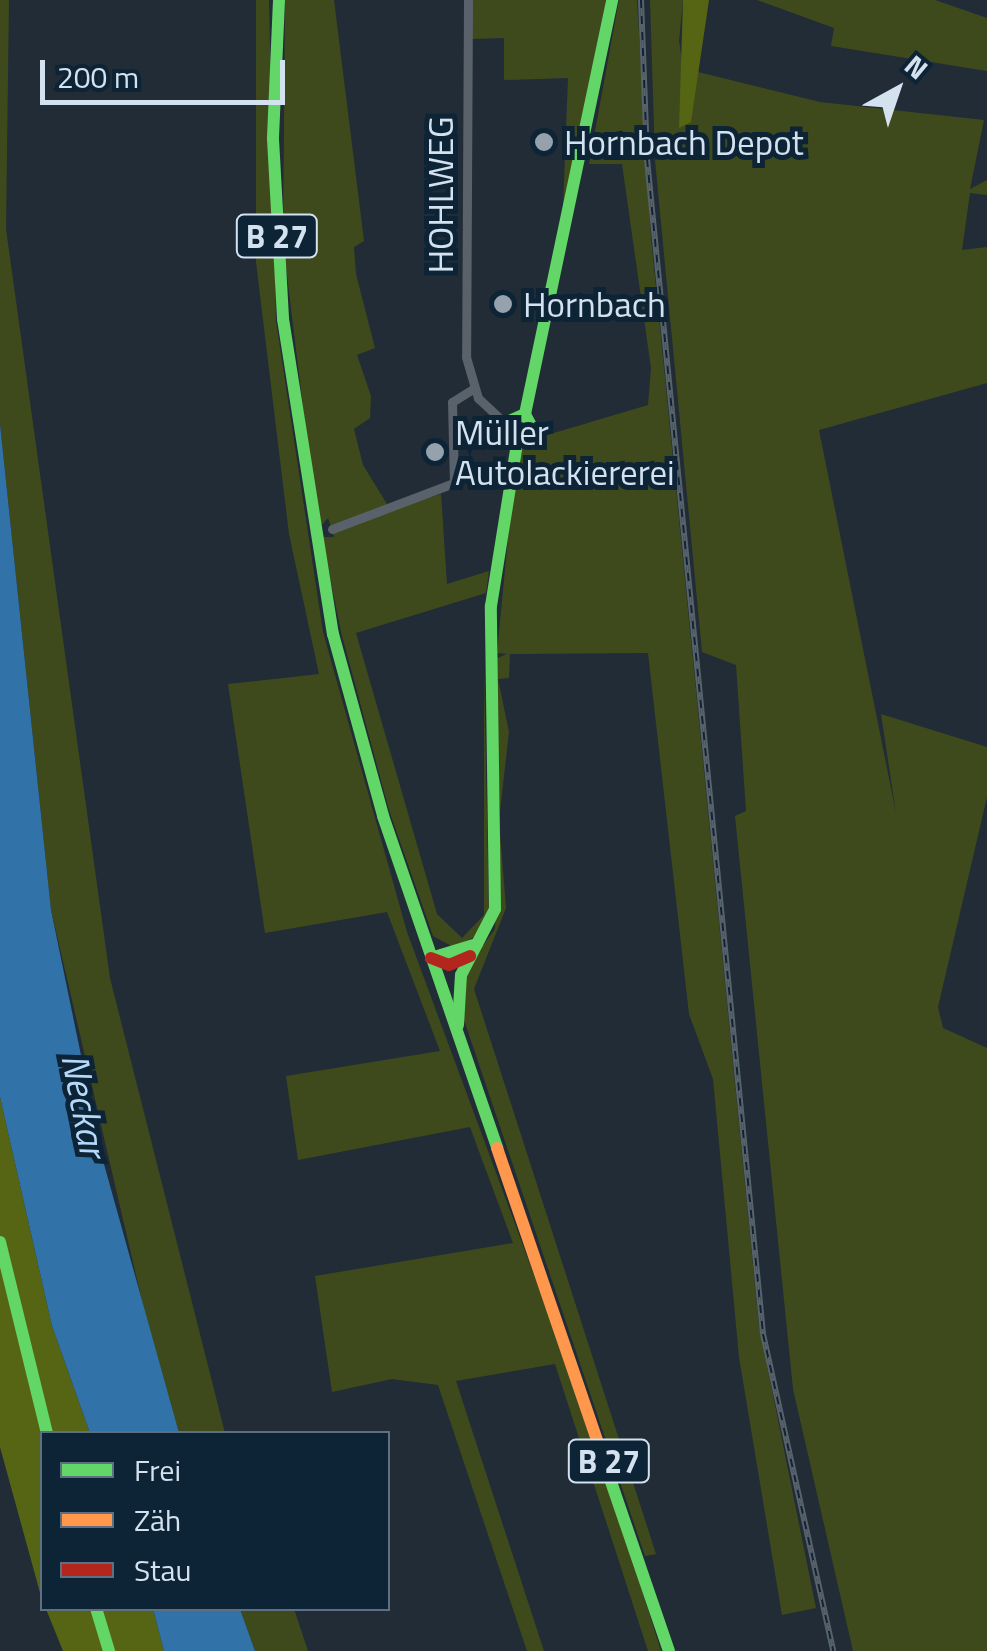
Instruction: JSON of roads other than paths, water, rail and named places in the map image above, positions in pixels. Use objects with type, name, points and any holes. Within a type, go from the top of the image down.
[{"type":"main road","name":"B 27","points":[[279,0],[274,189],[302,471],[323,584],[431,958],[669,1651]]},
{"type":"main road","points":[[517,444],[536,433],[524,414],[612,0]]},
{"type":"main road","points":[[458,1032],[457,989],[495,908],[491,606],[517,444],[505,423],[524,414]]},
{"type":"main road","points":[[431,958],[473,950]]},
{"type":"main road","points":[[0,1242],[46,1431]]},
{"type":"main road","points":[[97,1611],[109,1651]]},
{"type":"street","name":"HOHLWEG","points":[[332,528],[454,483],[452,402],[473,389],[468,0]]},
{"type":"street","points":[[473,389],[505,423]]},
{"type":"water","name":"Neckar","points":[[0,424],[51,910],[102,1157],[178,1431],[89,1431],[52,1326],[0,1097]]},
{"type":"water","points":[[154,1611],[241,1611],[255,1651],[164,1651]]},
{"type":"railway","points":[[641,0],[647,159],[763,1334],[833,1651]]},
{"type":"place","name":"Hornbach Depot","points":[[544,142]]},
{"type":"place","name":"Hornbach","points":[[503,304]]},
{"type":"place","name":"Müller Autolackiererei","points":[[435,452]]}]
